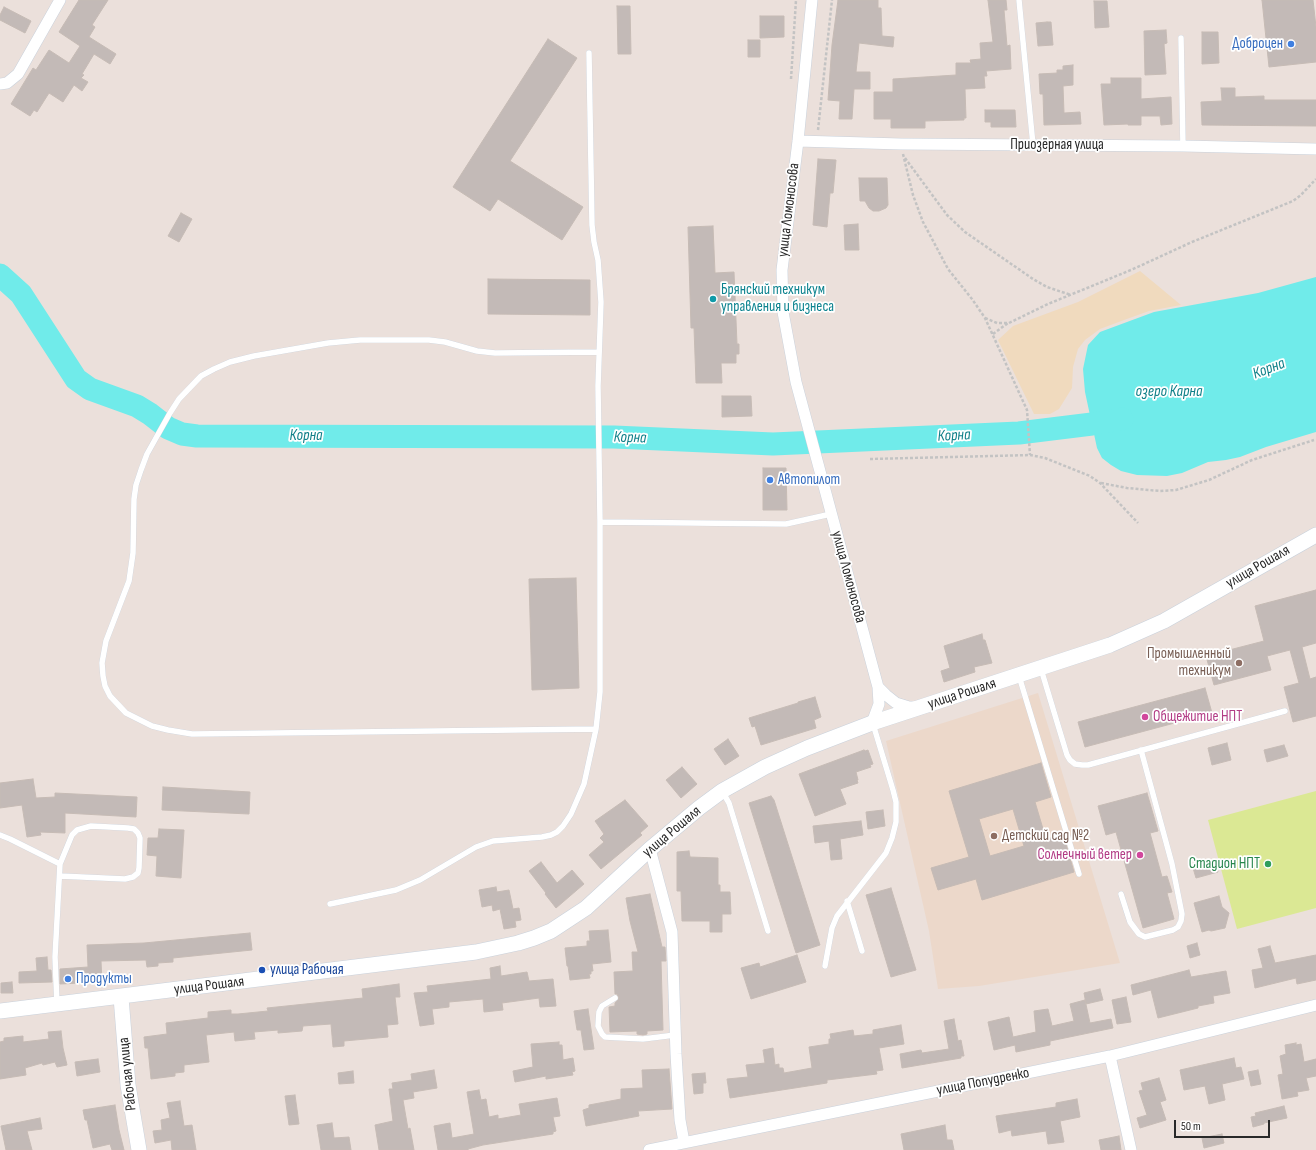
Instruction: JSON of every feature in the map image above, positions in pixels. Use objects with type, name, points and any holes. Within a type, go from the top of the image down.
[{"type":"main road","name":"улица Рошаля","points":[[0,1011],[476,952],[534,938],[551,931],[586,908],[684,820],[722,791],[752,774],[807,748],[872,723],[1110,645],[1157,624],[1316,535]]},
{"type":"main road","name":"Рабочая улица","points":[[121,997],[128,1084],[139,1150]]},
{"type":"street","points":[[0,84],[7,83],[18,74],[60,0]]},
{"type":"street","name":"улица Ломоносова","points":[[812,0],[798,141],[784,251],[782,291],[783,312],[790,352],[806,419],[878,687],[879,704],[872,723]]},
{"type":"street","name":"Приозёрная улица","points":[[798,141],[901,144],[1183,146],[1316,149]]},
{"type":"street","points":[[878,687],[896,703],[909,707],[923,707]]},
{"type":"street","points":[[650,849],[672,932],[678,1095],[684,1142]]},
{"type":"street","name":"улица Попудренко","points":[[649,1150],[1110,1056],[1316,1005]]},
{"type":"street","points":[[1110,1056],[1131,1150]]},
{"type":"lane","points":[[1019,0],[1033,145]]},
{"type":"lane","points":[[1181,38],[1183,146]]},
{"type":"lane","points":[[330,904],[396,890],[420,880],[476,847],[493,841],[542,837],[558,832],[571,814],[584,784],[596,729],[600,692],[598,352],[601,302],[598,260],[592,225],[589,53]]},
{"type":"lane","points":[[596,729],[192,734],[152,726],[126,713],[110,696],[105,686],[102,664],[106,641],[129,581],[133,553],[134,499],[136,485],[154,439],[179,399],[201,376],[230,362],[254,356],[328,343],[360,340],[417,340],[445,342],[477,351],[495,353],[598,352]]},
{"type":"lane","points":[[600,522],[786,524],[831,514]]},
{"type":"lane","points":[[1041,668],[1067,755],[1075,764],[1088,765],[1285,711]]},
{"type":"lane","points":[[1018,676],[1079,874]]},
{"type":"lane","points":[[825,966],[832,928],[837,916],[847,901],[886,853],[896,822],[896,802],[872,723]]},
{"type":"lane","points":[[1121,894],[1130,922],[1139,934],[1145,937],[1174,930],[1181,922],[1182,914],[1172,864],[1141,750]]},
{"type":"lane","points":[[722,791],[729,803],[768,932]]},
{"type":"lane","points":[[57,1004],[54,956],[60,864],[72,835],[77,830],[91,826],[128,828],[138,833],[140,838],[139,868],[138,873],[133,878],[125,879],[60,876]]},
{"type":"lane","points":[[0,835],[10,838],[60,864]]},
{"type":"lane","points":[[847,901],[862,951]]},
{"type":"lane","points":[[615,998],[605,1003],[599,1012],[598,1026],[605,1037],[643,1039],[675,1035]]},
{"type":"path","points":[[791,86],[796,0]]},
{"type":"path","points":[[818,130],[832,0]]},
{"type":"path","points":[[901,144],[913,195],[923,222],[948,269],[985,318],[1027,410],[1030,455]]},
{"type":"path","points":[[903,156],[946,215],[965,232],[1033,280],[1071,295]]},
{"type":"path","points":[[993,334],[1009,323],[1071,295],[1131,270],[1214,232],[1293,201],[1316,179]]},
{"type":"path","points":[[985,318],[997,322],[1009,323]]},
{"type":"path","points":[[1100,482],[1127,488],[1160,491],[1176,490],[1209,480],[1252,460],[1314,440]]},
{"type":"path","points":[[870,459],[1030,455],[1045,458],[1090,476],[1100,482],[1138,523]]},
{"type":"shaded area","name":"Детский сад №2","points":[[1038,693],[1120,963],[979,986],[938,989],[929,931],[886,741]]},
{"type":"sand","points":[[1140,271],[1181,305],[1149,311],[1124,320],[1100,329],[1085,340],[1078,349],[1073,367],[1072,388],[1059,409],[1050,414],[1034,414],[998,340],[1013,326],[1078,302]]},
{"type":"green space","name":"Стадион НПТ","points":[[1316,791],[1316,908],[1237,929],[1208,820]]},
{"type":"water","name":"озеро Карна","points":[[1316,277],[1316,432],[1266,447],[1240,457],[1208,462],[1182,473],[1167,476],[1137,475],[1121,471],[1102,458],[1097,448],[1085,392],[1083,369],[1088,345],[1100,332],[1154,312],[1258,293]]},
{"type":"building","points":[[79,0],[108,0],[92,25],[95,27],[89,37],[116,54],[110,64],[94,54],[82,74],[84,75],[81,78],[88,82],[82,91],[74,85],[63,102],[49,93],[37,112],[34,110],[30,116],[11,104],[33,68],[36,70],[49,50],[69,63],[80,46],[59,32]]},
{"type":"building","points":[[838,0],[878,0],[878,8],[881,8],[882,36],[894,37],[893,47],[859,43],[856,72],[870,72],[870,89],[854,89],[852,119],[839,119],[840,101],[828,100],[832,45]]},
{"type":"building","points":[[988,0],[1006,0],[1007,10],[1004,10],[1007,46],[1010,45],[1011,69],[986,71],[987,76],[984,76],[985,88],[965,89],[966,118],[964,118],[964,120],[925,121],[925,128],[891,128],[891,119],[874,119],[874,92],[893,92],[893,79],[956,75],[956,63],[971,63],[970,60],[981,59],[980,43],[993,42]]},
{"type":"building","name":"Доброцен","points":[[1262,0],[1313,0],[1316,27],[1316,62],[1269,67]]},
{"type":"building","points":[[1094,1],[1107,1],[1109,27],[1095,28]]},
{"type":"building","points":[[617,6],[630,6],[631,54],[618,54]]},
{"type":"building","points":[[4,7],[31,21],[25,33],[0,20],[0,15]]},
{"type":"building","points":[[760,16],[784,16],[784,37],[760,38]]},
{"type":"building","points":[[1051,22],[1053,45],[1038,46],[1036,23]]},
{"type":"building","points":[[1166,30],[1167,43],[1164,44],[1166,74],[1145,75],[1144,31]]},
{"type":"building","points":[[1202,32],[1218,32],[1219,63],[1202,64]]},
{"type":"building","points":[[548,39],[577,58],[510,161],[583,207],[562,240],[498,199],[490,211],[453,187]]},
{"type":"building","points":[[748,40],[760,40],[760,57],[748,57]]},
{"type":"building","points":[[1073,65],[1073,85],[1063,86],[1064,113],[1080,112],[1081,124],[1044,125],[1043,94],[1040,94],[1039,74],[1057,73],[1057,70],[1063,70],[1063,66]]},
{"type":"building","points":[[1111,78],[1141,78],[1141,99],[1171,97],[1172,124],[1161,125],[1160,116],[1141,116],[1141,125],[1104,125],[1101,84],[1111,84]]},
{"type":"building","points":[[1221,88],[1235,88],[1235,97],[1264,96],[1264,100],[1316,100],[1316,126],[1202,125],[1201,102],[1222,101]]},
{"type":"building","points":[[985,110],[1015,110],[1016,127],[991,127],[991,122],[985,122]]},
{"type":"building","points":[[818,159],[836,160],[833,193],[830,193],[827,227],[813,225]]},
{"type":"building","points":[[859,178],[887,178],[888,205],[886,208],[879,211],[873,211],[869,208],[865,201],[860,201]]},
{"type":"building","points":[[181,213],[192,219],[179,242],[168,236]]},
{"type":"building","points":[[858,224],[859,250],[845,250],[844,225]]},
{"type":"building","name":"Брянский техникум управления и бизнеса","points":[[713,226],[715,273],[734,272],[737,344],[739,344],[739,354],[736,354],[736,363],[721,363],[722,383],[696,383],[694,328],[691,328],[688,227]]},
{"type":"building","points":[[488,279],[590,280],[590,315],[488,314]]},
{"type":"building","points":[[722,396],[751,396],[752,416],[722,417]]},
{"type":"building","points":[[763,468],[786,468],[787,510],[763,510]]},
{"type":"building","points":[[576,578],[579,688],[532,690],[529,579]]},
{"type":"building","name":"Промышленный техникум","points":[[1316,590],[1316,643],[1302,647],[1310,679],[1316,677],[1316,716],[1293,722],[1284,687],[1299,683],[1290,650],[1267,656],[1271,670],[1214,685],[1206,656],[1264,641],[1255,606]]},
{"type":"building","points":[[982,634],[992,663],[974,667],[975,672],[944,682],[941,671],[950,668],[944,646]]},
{"type":"building","name":"Общежитие НПТ","points":[[1205,688],[1212,713],[1085,747],[1078,722]]},
{"type":"building","points":[[815,697],[821,717],[814,720],[816,728],[761,745],[755,726],[752,727],[749,718]]},
{"type":"building","points":[[728,739],[739,756],[725,765],[714,749]]},
{"type":"building","points":[[1227,743],[1231,760],[1212,765],[1208,748]]},
{"type":"building","points":[[1284,745],[1288,756],[1267,762],[1264,750]]},
{"type":"building","points":[[864,750],[868,750],[873,764],[870,765],[871,767],[856,772],[858,783],[840,789],[846,804],[815,816],[799,774]]},
{"type":"building","points":[[1041,763],[1051,797],[1035,802],[1046,839],[1063,834],[1074,872],[982,900],[976,879],[938,890],[931,868],[969,857],[949,791]],"holes":[[[1013,809],[1024,846],[990,856],[979,819]]]},
{"type":"building","points":[[682,767],[697,784],[681,798],[666,780]]},
{"type":"building","points":[[33,779],[36,798],[55,797],[55,793],[137,797],[136,817],[65,813],[65,833],[40,832],[41,835],[27,837],[22,805],[0,808],[0,783]]},
{"type":"building","points":[[163,787],[250,792],[249,814],[162,810]]},
{"type":"building","name":"Солнечный ветер","points":[[1147,793],[1158,831],[1150,833],[1162,877],[1167,876],[1172,892],[1167,893],[1174,919],[1143,928],[1116,832],[1106,835],[1098,806]]},
{"type":"building","points":[[771,796],[774,800],[820,945],[796,953],[749,803]]},
{"type":"building","points":[[625,800],[648,826],[640,833],[642,835],[601,869],[589,855],[604,842],[600,838],[604,834],[595,821]]},
{"type":"building","points":[[883,810],[885,826],[868,829],[866,812]]},
{"type":"building","points":[[861,821],[863,835],[840,839],[842,859],[831,860],[829,841],[815,843],[813,826]]},
{"type":"building","points":[[159,829],[184,830],[181,878],[156,876],[157,856],[147,855],[148,838],[158,838]]},
{"type":"building","points":[[689,851],[690,857],[718,858],[718,885],[720,885],[720,892],[730,892],[731,914],[722,914],[722,932],[710,932],[710,921],[682,921],[681,891],[677,891],[677,852]]},
{"type":"building","points":[[1215,861],[1218,872],[1196,878],[1193,868]]},
{"type":"building","points":[[541,862],[557,883],[572,870],[584,884],[556,908],[529,871]]},
{"type":"building","points":[[496,887],[497,892],[509,890],[513,909],[519,908],[521,920],[515,921],[516,927],[504,929],[500,909],[493,911],[492,905],[482,907],[479,890]]},
{"type":"building","points":[[891,888],[916,970],[891,977],[866,895]]},
{"type":"building","points":[[650,894],[662,947],[665,947],[666,961],[661,961],[663,1030],[647,1031],[647,1034],[643,1035],[637,1034],[637,1031],[610,1032],[609,1007],[615,1006],[615,1003],[619,998],[617,994],[615,994],[614,972],[633,971],[632,952],[638,952],[626,898]]},
{"type":"building","points":[[1219,896],[1222,907],[1229,913],[1225,928],[1202,932],[1194,903]]},
{"type":"building","points":[[608,930],[611,962],[592,964],[593,971],[589,974],[590,978],[570,980],[565,948],[587,946],[587,941],[590,941],[589,931]]},
{"type":"building","points":[[250,933],[252,950],[173,958],[173,962],[158,963],[158,966],[147,967],[146,960],[101,961],[102,982],[60,984],[60,969],[88,967],[87,945],[144,943]]},
{"type":"building","points":[[1197,943],[1200,955],[1190,958],[1187,946]]},
{"type":"building","points":[[1270,946],[1275,963],[1316,955],[1316,980],[1297,984],[1296,978],[1255,988],[1252,970],[1263,968],[1258,949]]},
{"type":"building","points":[[797,955],[806,982],[751,999],[741,968],[759,963],[760,967]]},
{"type":"building","points":[[47,957],[48,970],[51,970],[52,982],[19,983],[19,972],[37,971],[36,958]]},
{"type":"building","points":[[500,966],[501,976],[527,972],[529,981],[553,979],[556,1006],[540,1007],[539,998],[502,1003],[503,1010],[484,1012],[483,999],[449,1002],[449,1007],[432,1009],[434,1024],[420,1026],[414,993],[428,992],[427,986],[491,979],[490,968]]},
{"type":"building","points":[[1189,970],[1191,977],[1226,971],[1230,993],[1213,996],[1214,1003],[1198,1006],[1198,1008],[1158,1018],[1151,990],[1133,995],[1131,985]]},
{"type":"building","points":[[12,982],[13,993],[1,993],[1,983]]},
{"type":"building","points":[[399,984],[400,997],[395,997],[398,1024],[387,1025],[388,1037],[344,1041],[344,1046],[333,1047],[331,1024],[303,1026],[302,1031],[278,1033],[278,1030],[254,1032],[255,1039],[235,1041],[234,1032],[206,1035],[209,1062],[184,1065],[184,1072],[175,1073],[175,1076],[151,1079],[148,1048],[145,1048],[144,1037],[167,1034],[166,1023],[208,1018],[208,1012],[231,1010],[231,1014],[238,1014],[268,1011],[267,1008],[363,998],[362,989]]},
{"type":"building","points":[[1100,989],[1103,1000],[1086,1004],[1084,993]]},
{"type":"building","points":[[1126,997],[1131,1022],[1117,1024],[1112,1000]]},
{"type":"building","points":[[1085,1000],[1090,1023],[1111,1019],[1113,1028],[1050,1041],[1050,1045],[1016,1052],[1015,1045],[994,1050],[988,1022],[1009,1017],[1013,1037],[1036,1032],[1034,1011],[1048,1009],[1052,1026],[1074,1021],[1070,1004]]},
{"type":"building","points":[[588,1009],[594,1049],[584,1050],[581,1030],[577,1030],[574,1011]]},
{"type":"building","points":[[954,1019],[958,1041],[961,1040],[964,1056],[961,1056],[961,1058],[902,1068],[900,1054],[921,1050],[922,1053],[949,1049],[944,1021]]},
{"type":"building","points":[[901,1025],[904,1044],[879,1048],[883,1070],[876,1071],[877,1074],[827,1080],[827,1083],[730,1098],[727,1079],[748,1077],[746,1065],[765,1063],[763,1050],[773,1048],[775,1065],[779,1064],[779,1068],[783,1068],[784,1073],[812,1068],[809,1047],[829,1044],[829,1039],[831,1039],[830,1034],[853,1030],[854,1036],[873,1034],[873,1030]]},
{"type":"building","points":[[61,1031],[67,1065],[57,1067],[55,1062],[43,1065],[42,1063],[25,1068],[26,1075],[0,1079],[0,1042],[4,1041],[4,1038],[23,1036],[23,1042],[49,1039],[48,1032]]},
{"type":"building","points":[[559,1042],[559,1045],[562,1045],[563,1060],[573,1058],[575,1071],[572,1072],[573,1075],[546,1079],[546,1076],[515,1082],[513,1071],[533,1067],[531,1044]]},
{"type":"building","points":[[1296,1043],[1296,1045],[1301,1044],[1304,1062],[1316,1059],[1316,1076],[1306,1078],[1309,1090],[1297,1092],[1298,1096],[1282,1099],[1278,1075],[1283,1074],[1280,1056],[1286,1054],[1285,1045]]},
{"type":"building","points":[[1234,1058],[1236,1068],[1241,1067],[1244,1079],[1222,1084],[1225,1100],[1209,1104],[1205,1086],[1184,1090],[1180,1070]]},
{"type":"building","points":[[98,1059],[100,1072],[77,1076],[75,1062]]},
{"type":"building","points":[[669,1069],[672,1109],[638,1111],[639,1116],[586,1126],[583,1110],[589,1108],[589,1105],[621,1099],[621,1089],[643,1088],[642,1070]]},
{"type":"building","points":[[434,1070],[437,1088],[413,1092],[414,1098],[403,1100],[408,1129],[410,1128],[414,1150],[379,1150],[375,1125],[393,1121],[389,1089],[393,1089],[392,1083],[412,1080],[411,1074]]},
{"type":"building","points":[[1258,1070],[1261,1084],[1251,1086],[1248,1072]]},
{"type":"building","points":[[353,1071],[354,1083],[339,1084],[338,1073]]},
{"type":"building","points":[[705,1073],[706,1083],[703,1083],[703,1093],[694,1094],[692,1074]]},
{"type":"building","points":[[1159,1078],[1166,1100],[1160,1102],[1166,1120],[1140,1128],[1137,1118],[1147,1115],[1139,1091],[1143,1090],[1141,1083]]},
{"type":"building","points":[[479,1090],[481,1100],[486,1099],[489,1117],[498,1115],[498,1119],[521,1115],[519,1104],[557,1098],[560,1116],[553,1117],[556,1131],[553,1132],[553,1134],[483,1145],[468,1150],[438,1150],[434,1126],[450,1123],[452,1138],[474,1134],[467,1092]]},
{"type":"building","points":[[295,1095],[299,1124],[289,1125],[285,1096]]},
{"type":"building","points":[[1077,1099],[1080,1117],[1060,1121],[1064,1142],[1048,1144],[1046,1131],[1012,1136],[1011,1130],[999,1133],[996,1116],[1056,1107],[1056,1103]]},
{"type":"building","points":[[180,1101],[184,1126],[192,1125],[196,1150],[172,1150],[171,1140],[155,1143],[153,1131],[162,1130],[161,1120],[170,1118],[167,1103]]},
{"type":"building","points":[[115,1105],[124,1150],[112,1150],[110,1144],[93,1148],[87,1120],[85,1120],[83,1110]]},
{"type":"building","points":[[1284,1106],[1287,1118],[1253,1127],[1251,1117],[1256,1116],[1255,1113]]},
{"type":"building","points":[[40,1118],[42,1129],[27,1131],[32,1150],[6,1150],[1,1126]]},
{"type":"building","points":[[332,1123],[334,1138],[349,1137],[351,1150],[321,1150],[317,1125]]},
{"type":"building","points":[[945,1125],[947,1140],[952,1140],[954,1150],[904,1150],[901,1134]]},
{"type":"building","points":[[1222,1134],[1224,1143],[1204,1148],[1202,1138]]},
{"type":"building","points":[[1119,1136],[1121,1150],[1101,1150],[1099,1140]]},
{"type":"waterway","name":"Корна","points":[[0,275],[21,294],[76,379],[90,389],[137,406],[168,428],[182,434],[197,436],[614,437],[773,444],[1019,433],[1122,419]]},
{"type":"place","name":"Доброцен","points":[[1291,44]]},
{"type":"place","name":"Брянский техникум управления и бизнеса","points":[[713,299]]},
{"type":"place","name":"Автопилот","points":[[770,480]]},
{"type":"place","name":"Промышленный техникум","points":[[1239,663]]},
{"type":"place","name":"Общежитие НПТ","points":[[1145,717]]},
{"type":"place","name":"Детский сад №2","points":[[994,836]]},
{"type":"place","name":"Солнечный ветер","points":[[1140,855]]},
{"type":"place","name":"Стадион НПТ","points":[[1268,864]]},
{"type":"place","name":"улица Рабочая","points":[[262,970]]},
{"type":"place","name":"Продукты","points":[[68,979]]}]
